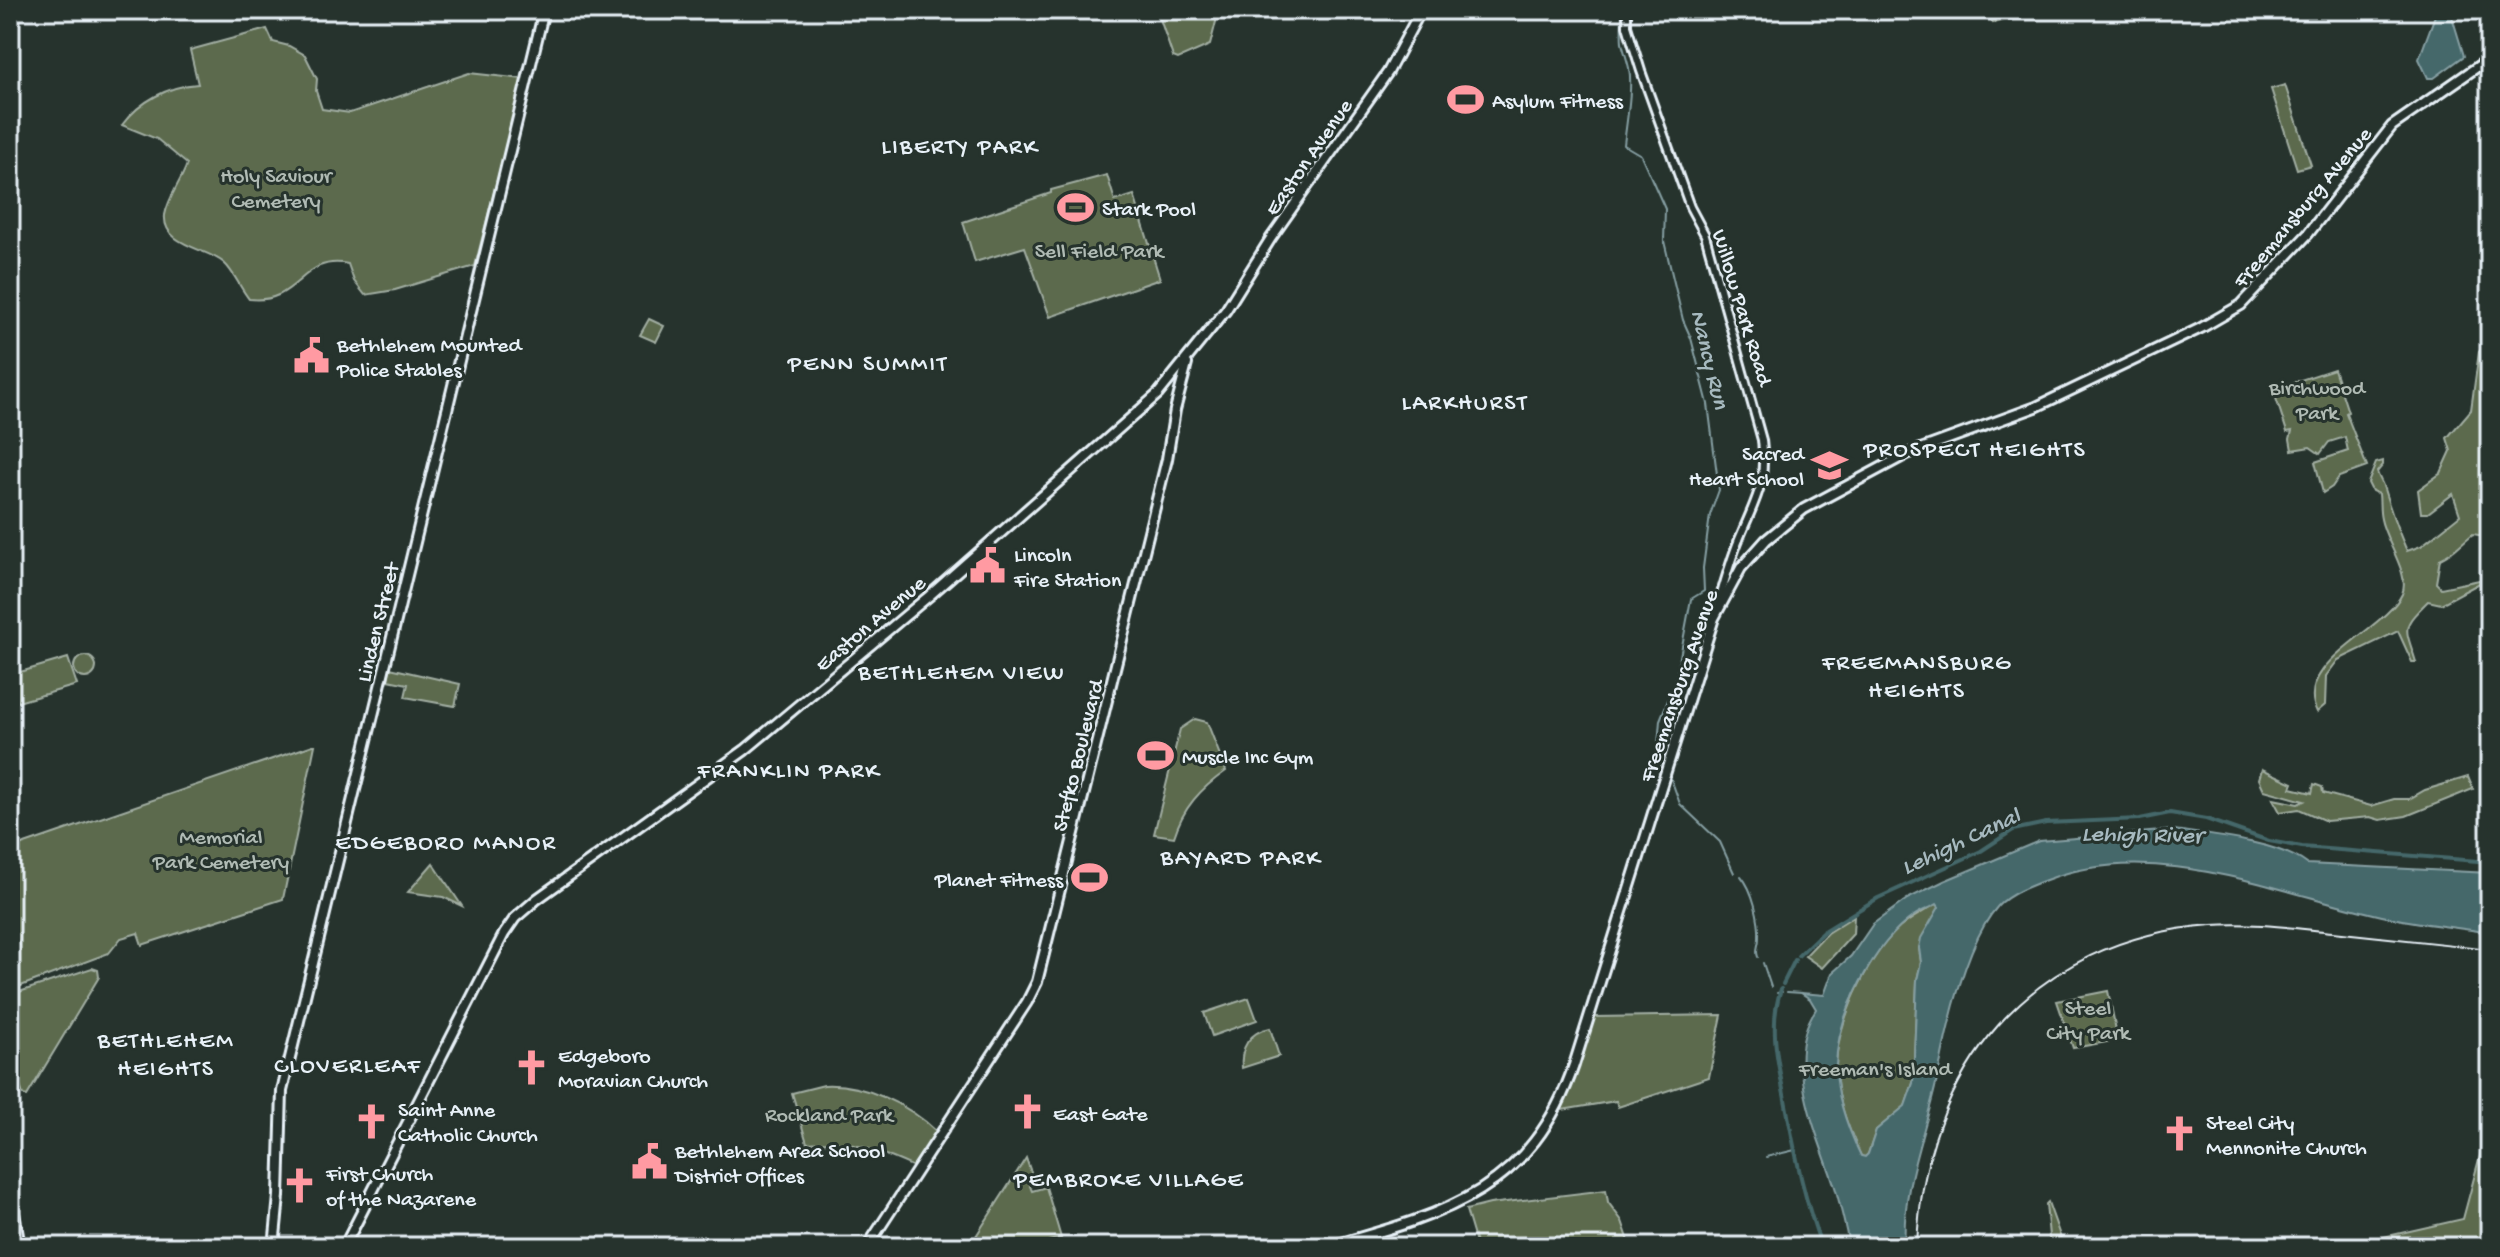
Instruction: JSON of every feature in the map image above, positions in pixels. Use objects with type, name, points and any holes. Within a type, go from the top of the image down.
[{"type":"main road","name":"Linden Street","points":[[274,1247],[282,1091],[544,10]]},
{"type":"main road","name":"Easton Avenue","points":[[344,1247],[515,918],[745,750],[929,596],[1142,409],[1187,360],[1226,310],[1271,238],[1385,78],[1421,10]]},
{"type":"main road","name":"Willow Park Road","points":[[1627,10],[1627,26],[1641,71],[1690,207],[1705,235],[1762,440],[1762,488],[1740,538],[1714,618]]},
{"type":"main road","name":"Freemansburg Avenue","points":[[1327,1247],[1429,1216],[1461,1202],[1511,1168],[1540,1135],[1561,1100],[1714,618],[1726,592],[1766,540],[1806,508],[1907,454],[2036,407],[2201,328],[2241,305],[2308,234],[2392,126],[2490,58]]},
{"type":"main road","name":"Stefko Boulevard","points":[[1176,416],[1187,360]]},
{"type":"main road","name":"Stefko Boulevard","points":[[867,1247],[1037,982],[1190,365],[1187,360]]},
{"type":"main road","points":[[1142,409],[1164,396],[1173,397],[1177,402]]},
{"type":"main road","points":[[10,1190],[20,1247]]},
{"type":"green space","points":[[1157,10],[1219,10],[1210,45],[1178,59],[1173,57]]},
{"type":"green space","points":[[1986,10],[2037,10],[1993,23]]},
{"type":"green space","name":"Holy Saviour Cemetery","points":[[267,29],[273,42],[305,55],[317,79],[316,91],[322,109],[350,113],[469,73],[523,79],[475,266],[395,290],[365,295],[354,281],[348,264],[332,263],[309,272],[279,295],[249,299],[224,263],[178,240],[171,233],[165,215],[187,164],[157,139],[122,125],[137,109],[156,96],[198,84],[190,50]]},
{"type":"green space","points":[[2285,85],[2311,165],[2297,169],[2271,89]]},
{"type":"green space","name":"Sell Field Park","points":[[1107,175],[1115,201],[1134,195],[1160,279],[1050,317],[1025,247],[975,262],[963,222],[1051,193],[1051,190]]},
{"type":"green space","points":[[649,319],[664,326],[656,342],[640,335]]},
{"type":"green space","points":[[2490,338],[2490,459],[2481,496],[2490,517],[2490,537],[2473,534],[2440,559],[2436,583],[2441,588],[2489,578],[2441,604],[2428,601],[2413,617],[2407,628],[2416,662],[2412,662],[2398,631],[2338,660],[2326,676],[2325,705],[2317,712],[2313,695],[2317,678],[2328,663],[2392,607],[2404,586],[2383,528],[2379,494],[2372,491],[2368,483],[2376,463],[2383,461],[2377,472],[2407,551],[2421,546],[2460,515],[2453,494],[2428,513],[2421,513],[2418,490],[2441,473],[2451,451],[2447,438],[2471,410],[2479,352]]},
{"type":"green space","name":"Birchwood Park","points":[[2334,369],[2346,413],[2367,467],[2339,477],[2323,493],[2315,462],[2348,451],[2345,437],[2329,442],[2320,454],[2310,447],[2292,450],[2292,431],[2287,432],[2273,389]]},
{"type":"green space","points":[[85,656],[93,659],[96,667],[93,675],[85,678],[77,675],[74,667],[77,659]]},
{"type":"green space","points":[[68,658],[77,685],[18,702],[10,675]]},
{"type":"green space","points":[[390,668],[460,684],[455,706],[405,697],[408,684],[388,680]]},
{"type":"green space","name":"BAYARD PARK","points":[[1195,719],[1207,722],[1226,771],[1194,800],[1182,817],[1174,837],[1154,834],[1180,729]]},
{"type":"green space","name":"Memorial Park Cemetery","points":[[313,745],[283,899],[142,945],[138,933],[121,938],[109,953],[10,990],[10,948],[19,945],[10,917],[10,849]]},
{"type":"green space","points":[[2262,769],[2293,783],[2291,788],[2312,793],[2314,784],[2322,787],[2323,793],[2371,806],[2394,799],[2409,799],[2425,790],[2468,777],[2473,789],[2406,816],[2326,821],[2299,809],[2280,812],[2273,799],[2298,804],[2304,801],[2264,790],[2259,779]]},
{"type":"green space","points":[[433,863],[462,906],[443,897],[408,892]]},
{"type":"green space","name":"Freeman's Island","points":[[1936,904],[1940,907],[1919,948],[1921,962],[1917,980],[1913,1083],[1905,1106],[1876,1130],[1868,1154],[1861,1156],[1847,1123],[1838,1089],[1838,1049],[1847,1013],[1864,976],[1884,944],[1905,923]]},
{"type":"green space","points":[[1854,916],[1853,934],[1822,968],[1805,956],[1827,933]]},
{"type":"green space","points":[[92,968],[98,970],[99,977],[27,1096],[23,1095],[10,1055],[10,995]]},
{"type":"green space","name":"Steel City Park","points":[[2108,991],[2118,1040],[2073,1048],[2057,1001]]},
{"type":"green space","points":[[1249,998],[1257,1020],[1212,1036],[1204,1013]]},
{"type":"green space","points":[[1722,1015],[1709,1077],[1618,1107],[1616,1101],[1562,1110],[1595,1017]]},
{"type":"green space","points":[[1270,1028],[1279,1056],[1242,1068],[1247,1042],[1256,1033]]},
{"type":"green space","name":"Rockland Park","points":[[824,1085],[854,1088],[885,1098],[913,1113],[937,1132],[914,1167],[862,1147],[807,1143],[792,1093]]},
{"type":"green space","points":[[2490,1130],[2490,1247],[2347,1247],[2463,1219],[2486,1133]]},
{"type":"green space","points":[[1026,1158],[1035,1184],[1030,1186],[1032,1191],[1046,1187],[1061,1238],[1049,1241],[1050,1245],[1044,1247],[969,1247]]},
{"type":"green space","points":[[1606,1190],[1608,1202],[1622,1221],[1631,1247],[1477,1247],[1466,1210],[1490,1204]]},
{"type":"green space","points":[[2048,1202],[2064,1247],[2050,1247]]},
{"type":"water","points":[[2437,10],[2450,10],[2464,56],[2434,78],[2428,78],[2419,59]]},
{"type":"water","name":"Lehigh River","points":[[2174,830],[2262,845],[2295,856],[2307,864],[2490,873],[2490,933],[2382,916],[2215,873],[2172,867],[2129,865],[2087,869],[2020,891],[1998,906],[1987,921],[1960,984],[1911,1179],[1905,1247],[1850,1247],[1835,1187],[1806,1097],[1802,1051],[1806,1029],[1816,1009],[1810,999],[1801,993],[1824,995],[1832,973],[1851,956],[1873,924],[1907,899],[2039,841]],"holes":[[[1937,904],[1939,907],[1921,938],[1919,948],[1921,962],[1917,980],[1913,1083],[1905,1106],[1876,1130],[1868,1154],[1861,1156],[1847,1124],[1838,1089],[1836,1066],[1843,1025],[1860,982],[1885,944],[1915,915]]]},
{"type":"waterway","name":"Nancy Run","points":[[1622,10],[1622,43],[1630,86],[1624,145],[1641,155],[1665,209],[1664,241],[1708,404],[1719,490],[1710,515],[1703,568],[1704,591],[1691,599],[1675,683],[1660,720],[1658,745],[1660,762],[1664,767]]},
{"type":"waterway","name":"Nancy Run","points":[[1669,773],[1680,804],[1720,842],[1734,873]]},
{"type":"waterway","name":"Lehigh Canal","points":[[1798,956],[1823,932],[1878,898],[1981,851],[2013,830],[2046,823],[2140,819],[2170,813],[2206,819],[2269,841],[2302,847],[2490,862]]},
{"type":"waterway","name":"Nancy Run","points":[[1741,876],[1757,914],[1758,957]]},
{"type":"waterway","name":"Lehigh Canal","points":[[1783,984],[1795,960]]},
{"type":"waterway","name":"Nancy Run","points":[[1763,963],[1771,987]]},
{"type":"waterway","name":"Lehigh Canal","points":[[1781,989],[1775,1019],[1778,1065],[1802,1180],[1822,1247]]},
{"type":"waterway","name":"Nancy Run","points":[[1777,993],[1782,992]]},
{"type":"waterway","name":"Nancy Run","points":[[1787,992],[1802,993]]},
{"type":"waterway","points":[[1766,1157],[1795,1150]]},
{"type":"railway","points":[[1917,1247],[1924,1183],[1940,1124],[1965,1071],[1999,1024],[2041,986],[2090,956],[2148,935],[2227,924],[2288,927],[2490,949]]},
{"type":"place","name":"Asylum Fitness","points":[[1466,99]]},
{"type":"place","name":"Stark Pool","points":[[1076,207]]},
{"type":"place","name":"Bethlehem Mounted Police Stables","points":[[311,356]]},
{"type":"place","name":"Sacred Heart School","points":[[1830,465]]},
{"type":"place","name":"Lincoln Fire Station","points":[[988,566]]},
{"type":"place","name":"Muscle Inc Gym","points":[[1156,755]]},
{"type":"place","name":"Planet Fitness","points":[[1089,878]]},
{"type":"place","name":"Edgeboro Moravian Church","points":[[532,1067]]},
{"type":"place","name":"East Gate","points":[[1027,1112]]},
{"type":"place","name":"Saint Anne Catholic Church","points":[[372,1121]]},
{"type":"place","name":"Steel City Mennonite Church","points":[[2180,1134]]},
{"type":"place","name":"Bethlehem Area School District Offices","points":[[649,1162]]},
{"type":"place","name":"First Church of the Nazarene","points":[[300,1185]]},
{"type":"district","name":"LIBERTY PARK","points":[[960,145]]},
{"type":"district","name":"PENN SUMMIT","points":[[868,362]]},
{"type":"district","name":"LARKHURST","points":[[1465,401]]},
{"type":"district","name":"PROSPECT HEIGHTS","points":[[1975,448]]},
{"type":"district","name":"BETHLEHEM VIEW","points":[[962,671]]},
{"type":"district","name":"FREEMANSBURG HEIGHTS","points":[[1917,675]]},
{"type":"district","name":"FRANKLIN PARK","points":[[789,769]]},
{"type":"district","name":"EDGEBORO MANOR","points":[[446,841]]},
{"type":"district","name":"BAYARD PARK","points":[[1241,856]]},
{"type":"district","name":"BETHLEHEM HEIGHTS","points":[[166,1053]]},
{"type":"district","name":"CLOVERLEAF","points":[[348,1064]]},
{"type":"district","name":"PEMBROKE VILLAGE","points":[[1129,1178]]}]
